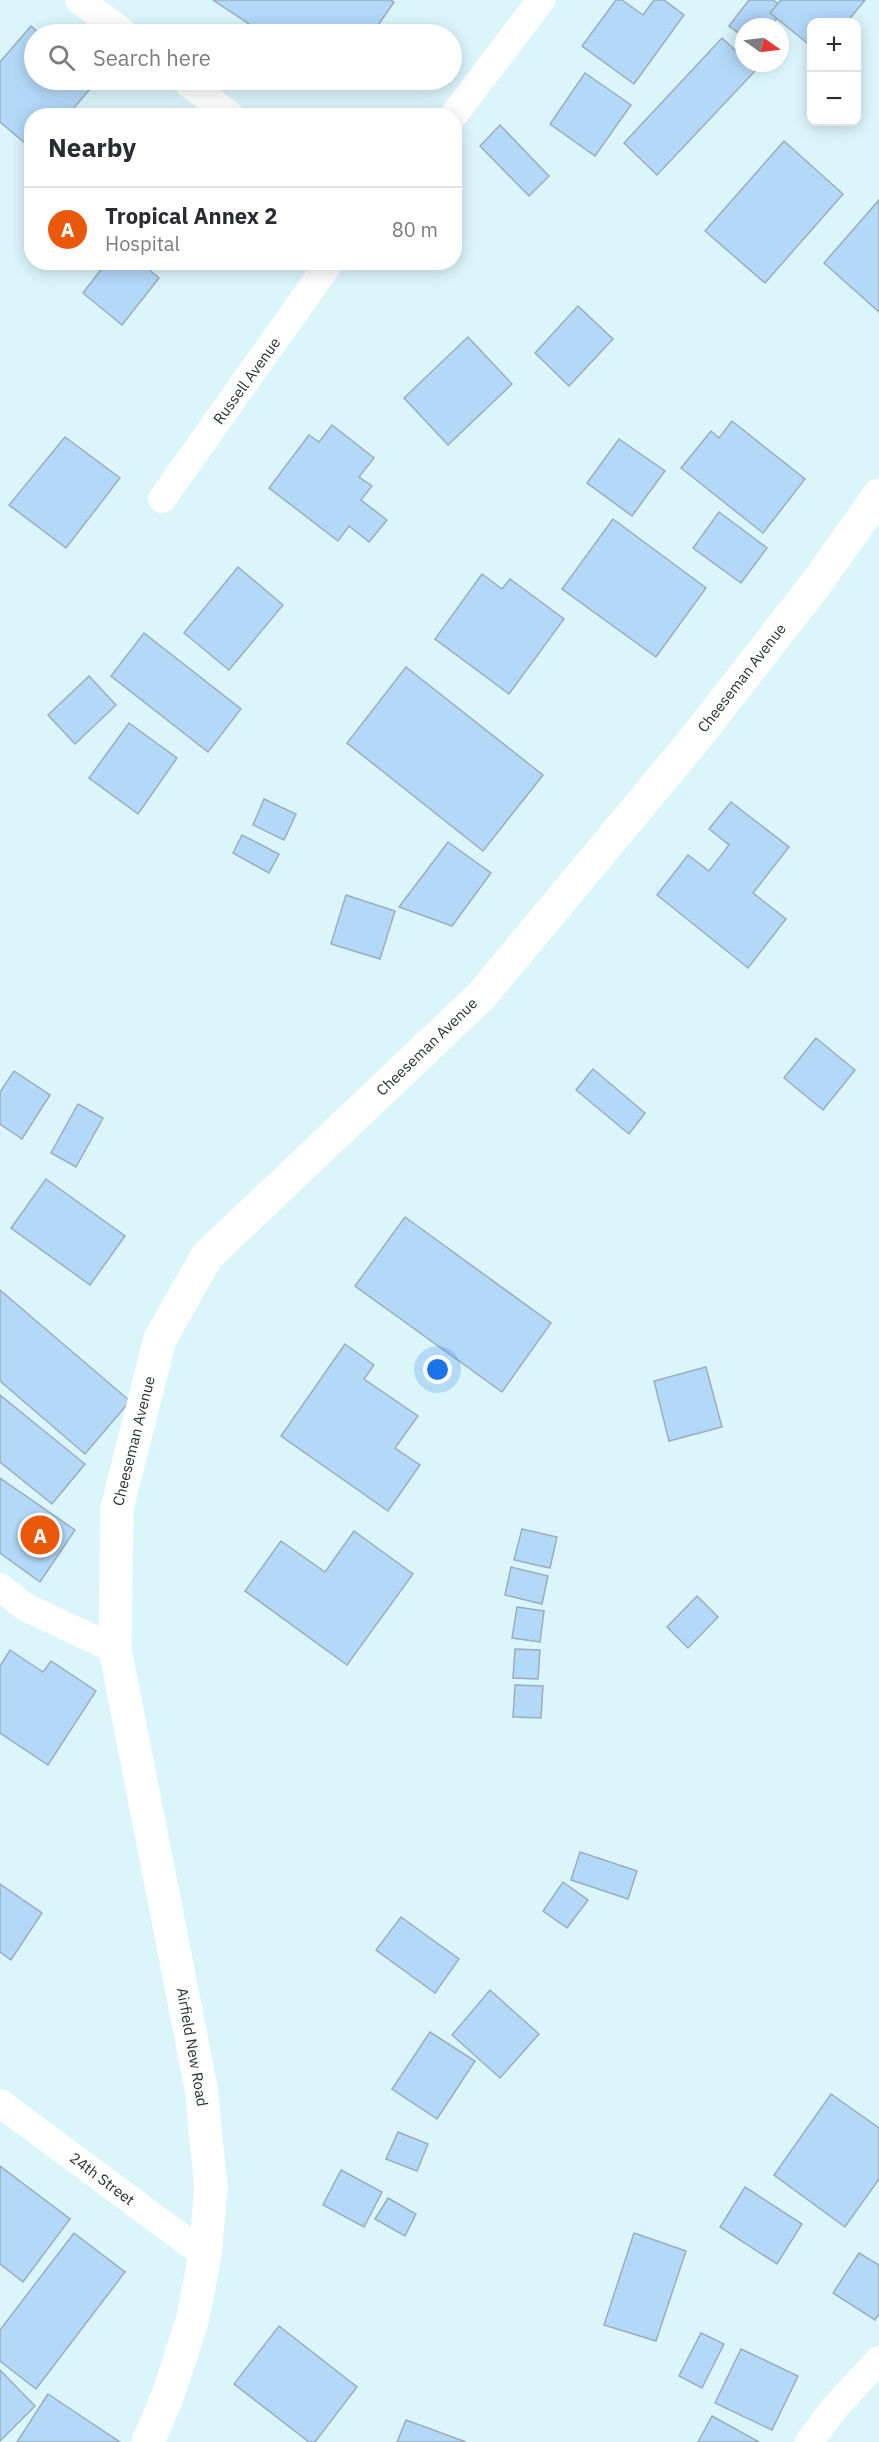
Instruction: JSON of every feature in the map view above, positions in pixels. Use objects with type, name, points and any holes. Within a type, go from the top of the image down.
[{"type":"street","points":[[79,0],[111,24]]},
{"type":"street","points":[[459,108],[542,0]]},
{"type":"street","points":[[197,90],[221,108]]},
{"type":"street","name":"Russell Avenue","points":[[162,499],[324,270]]},
{"type":"street","name":"Cheeseman Avenue","points":[[115,1649],[117,1508],[160,1339],[207,1256],[482,995],[694,740],[815,585],[879,495]]},
{"type":"street","points":[[0,1587],[25,1607],[115,1649]]},
{"type":"street","name":"Airfield New Road","points":[[115,1649],[201,2088],[211,2187],[205,2255],[193,2318],[168,2396],[148,2442]]},
{"type":"street","name":"24th Street","points":[[0,2103],[205,2255]]},
{"type":"street","points":[[809,2442],[836,2406],[879,2360]]},
{"type":"building","points":[[213,0],[390,0],[394,2],[379,24],[249,24]]},
{"type":"building","points":[[616,0],[622,0],[643,15],[654,0],[664,0],[684,15],[634,84],[582,46]]},
{"type":"building","points":[[749,0],[773,0],[784,8],[777,18],[735,18]]},
{"type":"building","points":[[781,0],[865,0],[850,18],[807,18],[807,43],[789,28],[789,18],[776,18],[770,13]]},
{"type":"building","points":[[735,18],[735,30],[729,26]]},
{"type":"building","points":[[24,34],[24,90],[89,90],[74,108],[24,108],[24,142],[0,122],[0,62]]},
{"type":"building","points":[[722,38],[735,50],[735,72],[754,72],[657,175],[624,143]]},
{"type":"building","points":[[585,73],[631,105],[595,156],[550,124]]},
{"type":"building","points":[[500,125],[549,176],[529,196],[480,146]]},
{"type":"building","points":[[784,141],[843,194],[765,283],[705,231]]},
{"type":"building","points":[[879,200],[879,312],[824,263]]},
{"type":"building","points":[[101,270],[150,270],[159,278],[122,325],[83,293]]},
{"type":"building","points":[[578,306],[613,339],[569,386],[535,353]]},
{"type":"building","points":[[468,337],[512,384],[448,445],[404,398]]},
{"type":"building","points":[[732,421],[805,479],[763,533],[681,468],[711,431],[719,438]]},
{"type":"building","points":[[332,425],[374,458],[359,477],[372,486],[361,500],[387,520],[369,542],[349,526],[338,541],[269,488],[309,435],[319,442]]},
{"type":"building","points":[[65,437],[120,478],[66,548],[9,505]]},
{"type":"building","points":[[619,439],[665,471],[632,516],[587,483]]},
{"type":"building","points":[[719,512],[767,548],[741,583],[693,548]]},
{"type":"building","points":[[613,519],[706,588],[656,657],[562,589]]},
{"type":"building","points":[[238,567],[283,605],[229,670],[184,633]]},
{"type":"building","points":[[482,574],[502,589],[510,579],[564,619],[509,694],[435,639]]},
{"type":"building","points":[[144,633],[241,709],[208,752],[111,676]]},
{"type":"building","points":[[406,667],[543,775],[483,851],[347,743]]},
{"type":"building","points":[[89,676],[116,705],[75,744],[48,715]]},
{"type":"building","points":[[129,723],[177,758],[138,814],[89,778]]},
{"type":"building","points":[[264,799],[296,814],[284,840],[253,825]]},
{"type":"building","points":[[731,802],[789,847],[753,893],[786,919],[748,968],[657,895],[688,855],[709,871],[729,845],[709,829]]},
{"type":"building","points":[[242,835],[279,854],[269,873],[233,853]]},
{"type":"building","points":[[448,842],[491,873],[452,926],[399,907]]},
{"type":"building","points":[[346,895],[395,911],[380,959],[331,944]]},
{"type":"building","points":[[816,1038],[855,1070],[823,1110],[784,1078]]},
{"type":"building","points":[[593,1069],[645,1113],[629,1134],[576,1090]]},
{"type":"building","points":[[14,1071],[50,1095],[22,1139],[0,1124],[0,1092]]},
{"type":"building","points":[[78,1104],[103,1118],[76,1167],[51,1153]]},
{"type":"building","points":[[46,1179],[125,1236],[90,1285],[11,1228]]},
{"type":"building","points":[[405,1217],[551,1323],[502,1392],[355,1286]]},
{"type":"building","points":[[0,1290],[130,1401],[85,1454],[0,1381]]},
{"type":"building","points":[[345,1344],[374,1365],[364,1379],[418,1416],[395,1448],[420,1465],[388,1511],[281,1436]]},
{"type":"building","points":[[706,1367],[722,1427],[669,1441],[654,1381]]},
{"type":"building","points":[[0,1395],[85,1464],[52,1504],[0,1462]]},
{"type":"building","points":[[0,1478],[75,1530],[40,1582],[0,1553]]},
{"type":"building","points":[[522,1529],[557,1537],[550,1568],[514,1560]]},
{"type":"building","points":[[354,1531],[413,1574],[347,1665],[245,1591],[281,1541],[325,1572]]},
{"type":"building","points":[[511,1567],[548,1576],[542,1604],[505,1595]]},
{"type":"building","points":[[697,1596],[718,1617],[688,1648],[667,1627]]},
{"type":"building","points":[[517,1607],[544,1611],[540,1642],[512,1638]]},
{"type":"building","points":[[515,1649],[540,1650],[538,1679],[513,1678]]},
{"type":"building","points":[[10,1650],[43,1672],[51,1661],[96,1691],[48,1765],[0,1733],[0,1666]]},
{"type":"building","points":[[515,1685],[543,1686],[541,1718],[513,1717]]},
{"type":"building","points":[[580,1852],[637,1871],[628,1899],[571,1880]]},
{"type":"building","points":[[563,1882],[588,1900],[567,1928],[543,1911]]},
{"type":"building","points":[[0,1884],[42,1913],[11,1960],[0,1952]]},
{"type":"building","points":[[401,1917],[459,1959],[435,1993],[376,1950]]},
{"type":"building","points":[[490,1990],[539,2034],[500,2078],[452,2035]]},
{"type":"building","points":[[430,2032],[475,2061],[437,2119],[392,2089]]},
{"type":"building","points":[[831,2094],[879,2128],[879,2179],[845,2227],[774,2175]]},
{"type":"building","points":[[398,2132],[428,2144],[417,2171],[386,2159]]},
{"type":"building","points":[[0,2166],[70,2219],[23,2282],[0,2264]]},
{"type":"building","points":[[341,2170],[382,2192],[364,2227],[323,2205]]},
{"type":"building","points":[[745,2187],[802,2224],[777,2264],[720,2227]]},
{"type":"building","points":[[388,2198],[416,2214],[405,2236],[375,2219]]},
{"type":"building","points":[[74,2233],[125,2272],[36,2389],[0,2361],[0,2330]]},
{"type":"building","points":[[634,2233],[686,2251],[656,2341],[604,2325]]},
{"type":"building","points":[[859,2253],[879,2265],[879,2314],[875,2320],[833,2293]]},
{"type":"building","points":[[279,2326],[357,2387],[315,2442],[309,2442],[234,2384]]},
{"type":"building","points":[[701,2333],[724,2344],[702,2388],[679,2376]]},
{"type":"building","points":[[741,2349],[798,2376],[772,2430],[715,2403]]},
{"type":"building","points":[[0,2370],[35,2406],[0,2441]]},
{"type":"building","points":[[48,2394],[120,2442],[17,2442]]},
{"type":"building","points":[[712,2416],[759,2442],[698,2442]]},
{"type":"building","points":[[406,2420],[466,2442],[397,2442]]},
{"type":"place","name":"Tropical Annex 2","points":[[40,1535]]}]
